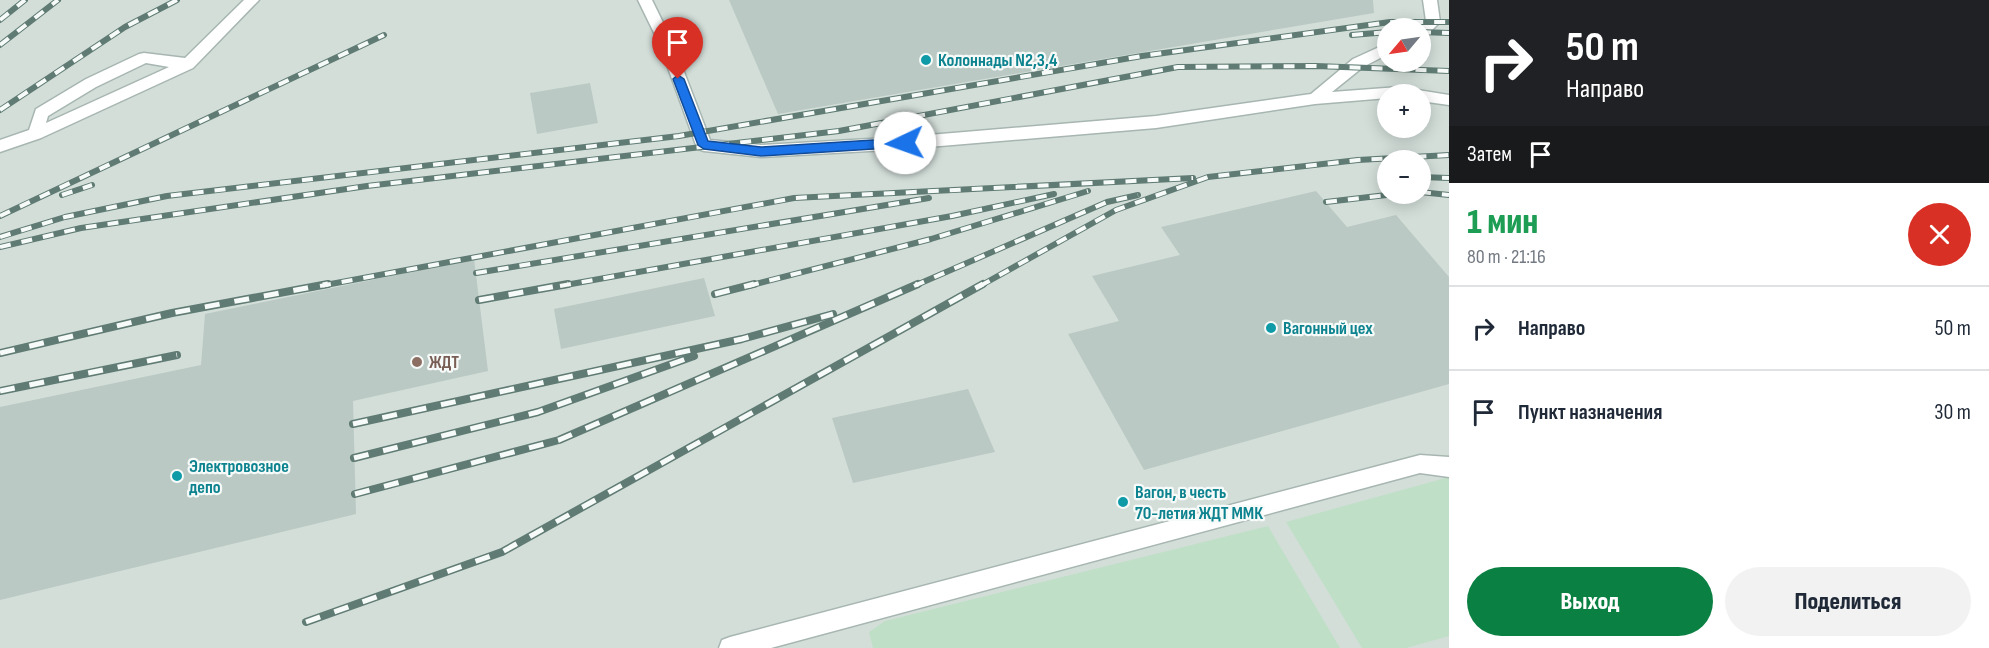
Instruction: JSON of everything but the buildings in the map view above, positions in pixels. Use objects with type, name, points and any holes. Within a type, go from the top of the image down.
[{"type":"lane","points":[[0,146],[36,134],[188,64],[252,0]]},
{"type":"lane","points":[[645,0],[666,43],[704,145],[761,151],[917,142],[1156,122],[1315,99],[1377,94]]},
{"type":"lane","points":[[1430,0],[1433,22],[1431,24]]},
{"type":"lane","points":[[1315,99],[1345,70],[1377,52]]},
{"type":"lane","points":[[36,134],[41,113],[92,83],[144,58],[188,64]]},
{"type":"lane","points":[[1431,98],[1449,100]]},
{"type":"lane","points":[[730,648],[777,642],[1420,464],[1449,467]]},
{"type":"shaded area","points":[[0,0],[1449,0],[1449,648],[0,648]]},
{"type":"green space","points":[[1449,477],[1449,636],[1406,648],[1362,648],[1286,522]]},
{"type":"green space","points":[[1268,526],[1340,648],[873,648],[869,632],[885,621]]},
{"type":"railway","points":[[0,20],[25,0]]},
{"type":"railway","points":[[0,45],[58,0]]},
{"type":"railway","points":[[0,110],[125,27],[177,0]]},
{"type":"railway","points":[[0,237],[65,217],[167,196],[679,136],[1142,56],[1390,22],[1449,22]]},
{"type":"railway","points":[[1431,32],[1449,33]]},
{"type":"railway","points":[[1352,35],[1377,33]]},
{"type":"railway","points":[[0,216],[384,35]]},
{"type":"railway","points":[[0,247],[81,228],[367,186],[839,131],[1178,67],[1316,66],[1449,71]]},
{"type":"railway","points":[[980,286],[1116,210],[1208,177],[1358,160],[1449,155]]},
{"type":"railway","points":[[1431,177],[1449,178]]},
{"type":"railway","points":[[320,286],[794,198],[1193,178]]},
{"type":"railway","points":[[62,195],[92,185]]},
{"type":"railway","points":[[748,286],[931,239],[1088,191]]},
{"type":"railway","points":[[1431,193],[1449,195]]},
{"type":"railway","points":[[560,286],[952,216],[1054,194]]},
{"type":"railway","points":[[914,286],[1107,202],[1138,195]]},
{"type":"railway","points":[[1326,202],[1377,196]]},
{"type":"railway","points":[[476,273],[929,198]]},
{"type":"railway","points":[[0,353],[172,313],[328,284]]},
{"type":"railway","points":[[479,300],[568,284]]},
{"type":"railway","points":[[715,294],[754,284]]},
{"type":"railway","points":[[355,494],[559,440],[918,284]]},
{"type":"railway","points":[[306,622],[502,552],[983,284]]},
{"type":"railway","points":[[353,424],[742,339],[833,314]]},
{"type":"railway","points":[[0,391],[177,355]]},
{"type":"railway","points":[[354,458],[538,412],[694,356]]},
{"type":"place","name":"Колоннады N2,3,4","points":[[926,60]]},
{"type":"place","name":"Вагонный цех","points":[[1271,328]]},
{"type":"place","name":"ЖДТ","points":[[417,362]]},
{"type":"place","name":"Электровозное депо","points":[[177,476]]},
{"type":"place","name":"Вагон, в честь 70-летия ЖДТ ММК","points":[[1123,502]]},
{"type":"route","points":[[678,79],[704,145],[761,151],[905,143]]}]
